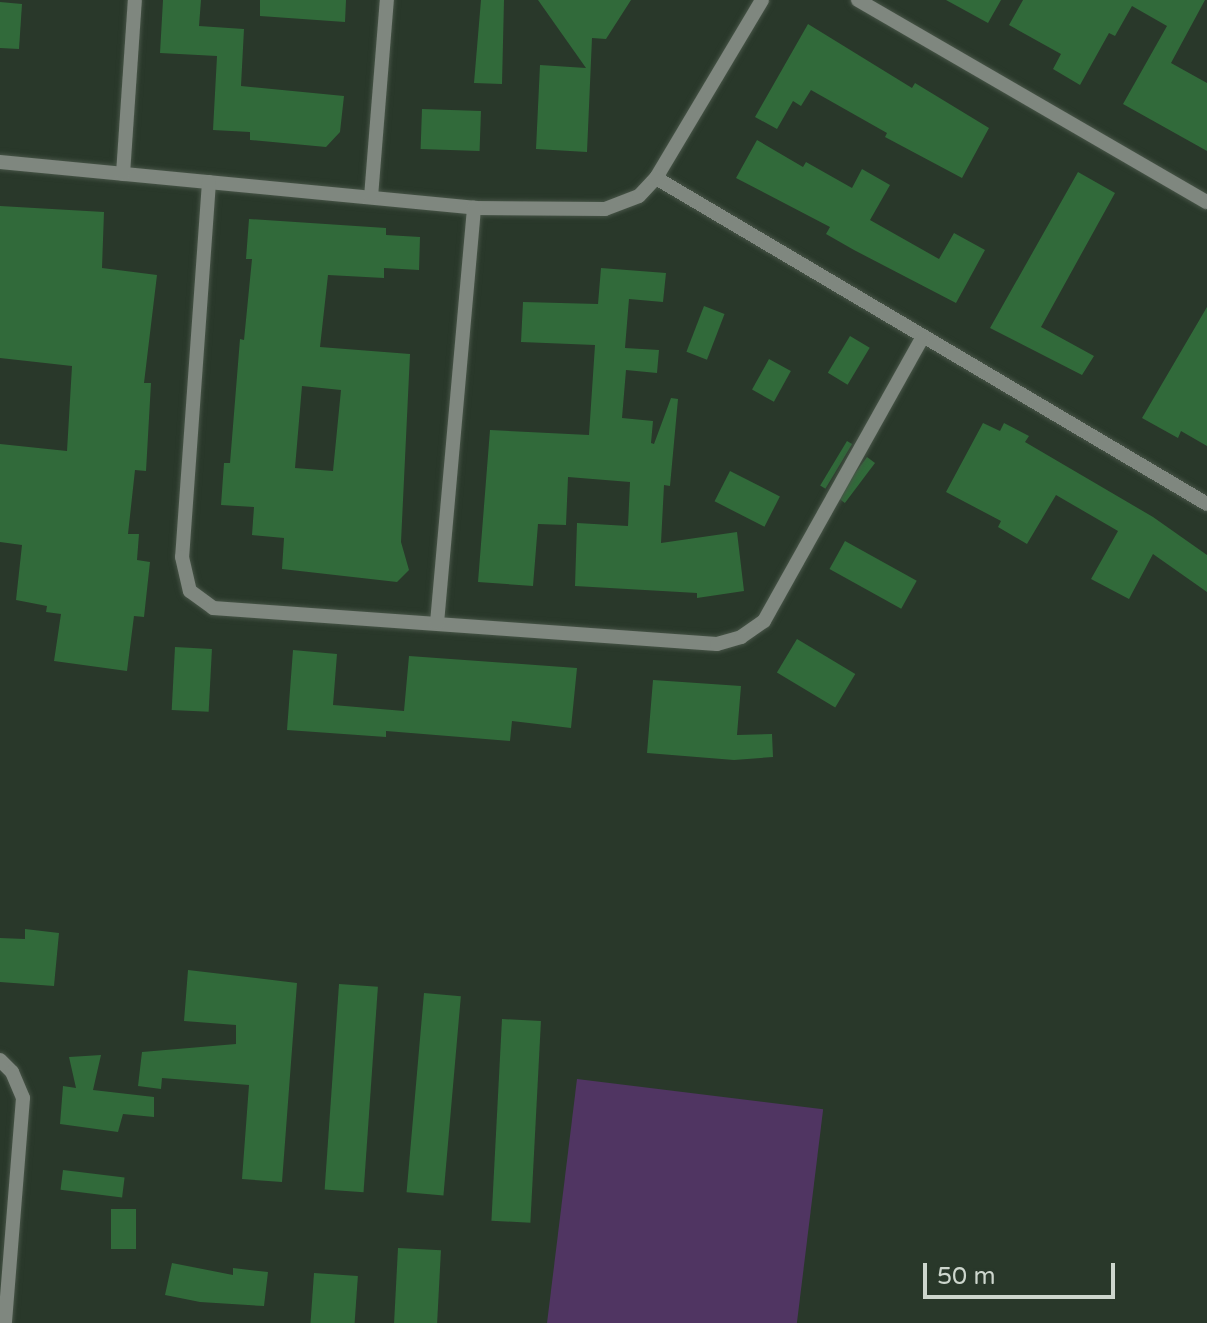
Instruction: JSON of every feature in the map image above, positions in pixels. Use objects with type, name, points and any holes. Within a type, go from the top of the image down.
[{"type":"street","points":[[123,174],[135,0]]},
{"type":"street","points":[[371,197],[387,0]]},
{"type":"street","points":[[0,162],[474,208],[605,209],[639,196],[656,178],[762,0]]},
{"type":"street","points":[[858,0],[1207,202]]},
{"type":"street","points":[[656,178],[1207,504]]},
{"type":"street","points":[[209,182],[182,557],[190,591],[213,608],[717,644],[741,637],[764,621],[923,337]]},
{"type":"street","points":[[437,623],[474,208]]},
{"type":"street","points":[[0,1060],[12,1072],[23,1098],[5,1323]]},
{"type":"shaded area","points":[[577,1079],[823,1109],[797,1323],[547,1323]]},
{"type":"building","points":[[163,0],[201,0],[199,26],[244,29],[241,86],[344,96],[340,132],[326,147],[250,140],[250,132],[213,130],[217,56],[160,53]]},
{"type":"building","points":[[260,0],[346,0],[345,22],[260,16]]},
{"type":"building","points":[[481,0],[504,0],[502,84],[474,83]]},
{"type":"building","points":[[538,0],[631,0],[606,39],[592,38],[587,152],[536,149],[540,65],[586,68]]},
{"type":"building","points":[[946,0],[1001,0],[988,23]]},
{"type":"building","points":[[1023,0],[1205,0],[1171,63],[1207,83],[1207,151],[1123,104],[1167,26],[1132,6],[1115,36],[1109,33],[1080,85],[1053,69],[1061,54],[1009,25]]},
{"type":"building","points":[[0,2],[22,4],[19,49],[0,48]]},
{"type":"building","points":[[808,24],[912,88],[915,83],[989,128],[962,178],[885,137],[887,133],[811,90],[801,106],[793,101],[777,129],[755,117]]},
{"type":"building","points":[[422,109],[481,111],[480,151],[421,149]]},
{"type":"building","points":[[757,140],[803,167],[806,162],[852,188],[862,169],[890,185],[870,220],[939,259],[954,233],[985,250],[956,303],[854,250],[826,234],[830,227],[736,178]]},
{"type":"building","points":[[1078,172],[1115,193],[1041,327],[1094,356],[1082,375],[990,328]]},
{"type":"building","points":[[0,206],[104,212],[102,268],[157,275],[144,383],[151,383],[146,471],[135,470],[128,534],[139,534],[137,560],[150,562],[144,617],[134,616],[127,671],[54,661],[61,614],[46,612],[47,606],[16,600],[22,545],[0,542],[0,444],[67,451],[72,366],[0,358]]},
{"type":"building","points":[[249,219],[386,228],[386,235],[420,237],[419,270],[384,268],[384,278],[328,275],[320,347],[410,354],[401,542],[409,570],[397,582],[282,569],[284,538],[252,535],[254,507],[221,505],[224,463],[230,463],[240,339],[244,340],[252,259],[246,259]],"holes":[[[302,386],[341,390],[333,471],[295,468]]]},
{"type":"building","points":[[601,268],[666,273],[663,302],[629,299],[625,348],[659,350],[657,373],[626,370],[622,418],[653,421],[651,443],[654,444],[671,398],[678,399],[670,486],[664,485],[661,543],[737,532],[744,591],[697,598],[697,593],[575,586],[577,523],[628,526],[630,482],[568,477],[566,525],[538,524],[533,586],[478,582],[490,430],[589,435],[595,345],[521,342],[523,302],[598,304]]},
{"type":"building","points":[[704,306],[725,314],[707,360],[686,352]]},
{"type":"building","points":[[1207,307],[1207,446],[1181,431],[1178,438],[1142,418]]},
{"type":"building","points":[[850,336],[870,348],[848,385],[828,373]]},
{"type":"building","points":[[769,359],[791,371],[774,402],[752,390]]},
{"type":"building","points":[[983,423],[1000,431],[1004,423],[1029,436],[1025,442],[1153,517],[1207,555],[1207,592],[1153,554],[1129,599],[1091,579],[1118,531],[1056,495],[1027,544],[998,527],[1001,521],[946,492]]},
{"type":"building","points":[[847,441],[852,444],[825,489],[820,486]]},
{"type":"building","points":[[867,457],[875,463],[845,503],[837,497]]},
{"type":"building","points":[[730,471],[780,496],[764,527],[715,501]]},
{"type":"building","points":[[845,541],[917,581],[901,609],[829,569]]},
{"type":"building","points":[[797,639],[855,674],[835,707],[777,672]]},
{"type":"building","points":[[175,647],[212,649],[209,712],[172,710]]},
{"type":"building","points":[[293,650],[337,654],[333,705],[404,711],[409,656],[577,668],[571,728],[512,721],[510,741],[386,731],[386,737],[287,730]]},
{"type":"building","points":[[653,680],[741,686],[737,735],[772,734],[773,757],[734,760],[647,753]]},
{"type":"building","points":[[25,929],[59,933],[54,986],[0,982],[0,938],[25,939]]},
{"type":"building","points":[[188,970],[297,983],[282,1182],[242,1179],[249,1085],[162,1078],[161,1089],[138,1086],[142,1052],[236,1044],[236,1025],[184,1021]]},
{"type":"building","points":[[339,984],[378,987],[364,1192],[325,1189]]},
{"type":"building","points":[[424,993],[461,996],[443,1195],[407,1192]]},
{"type":"building","points":[[502,1019],[541,1021],[530,1223],[491,1221]]},
{"type":"building","points":[[101,1055],[93,1090],[154,1097],[154,1117],[123,1114],[118,1132],[60,1124],[63,1086],[76,1088],[69,1057]]},
{"type":"building","points":[[63,1170],[125,1178],[122,1197],[61,1190]]},
{"type":"building","points":[[111,1209],[136,1209],[136,1249],[111,1249]]},
{"type":"building","points":[[398,1248],[441,1250],[437,1323],[394,1323]]},
{"type":"building","points":[[172,1263],[233,1275],[233,1268],[268,1272],[264,1306],[200,1302],[165,1295]]},
{"type":"building","points":[[314,1273],[358,1276],[355,1323],[311,1323]]}]
